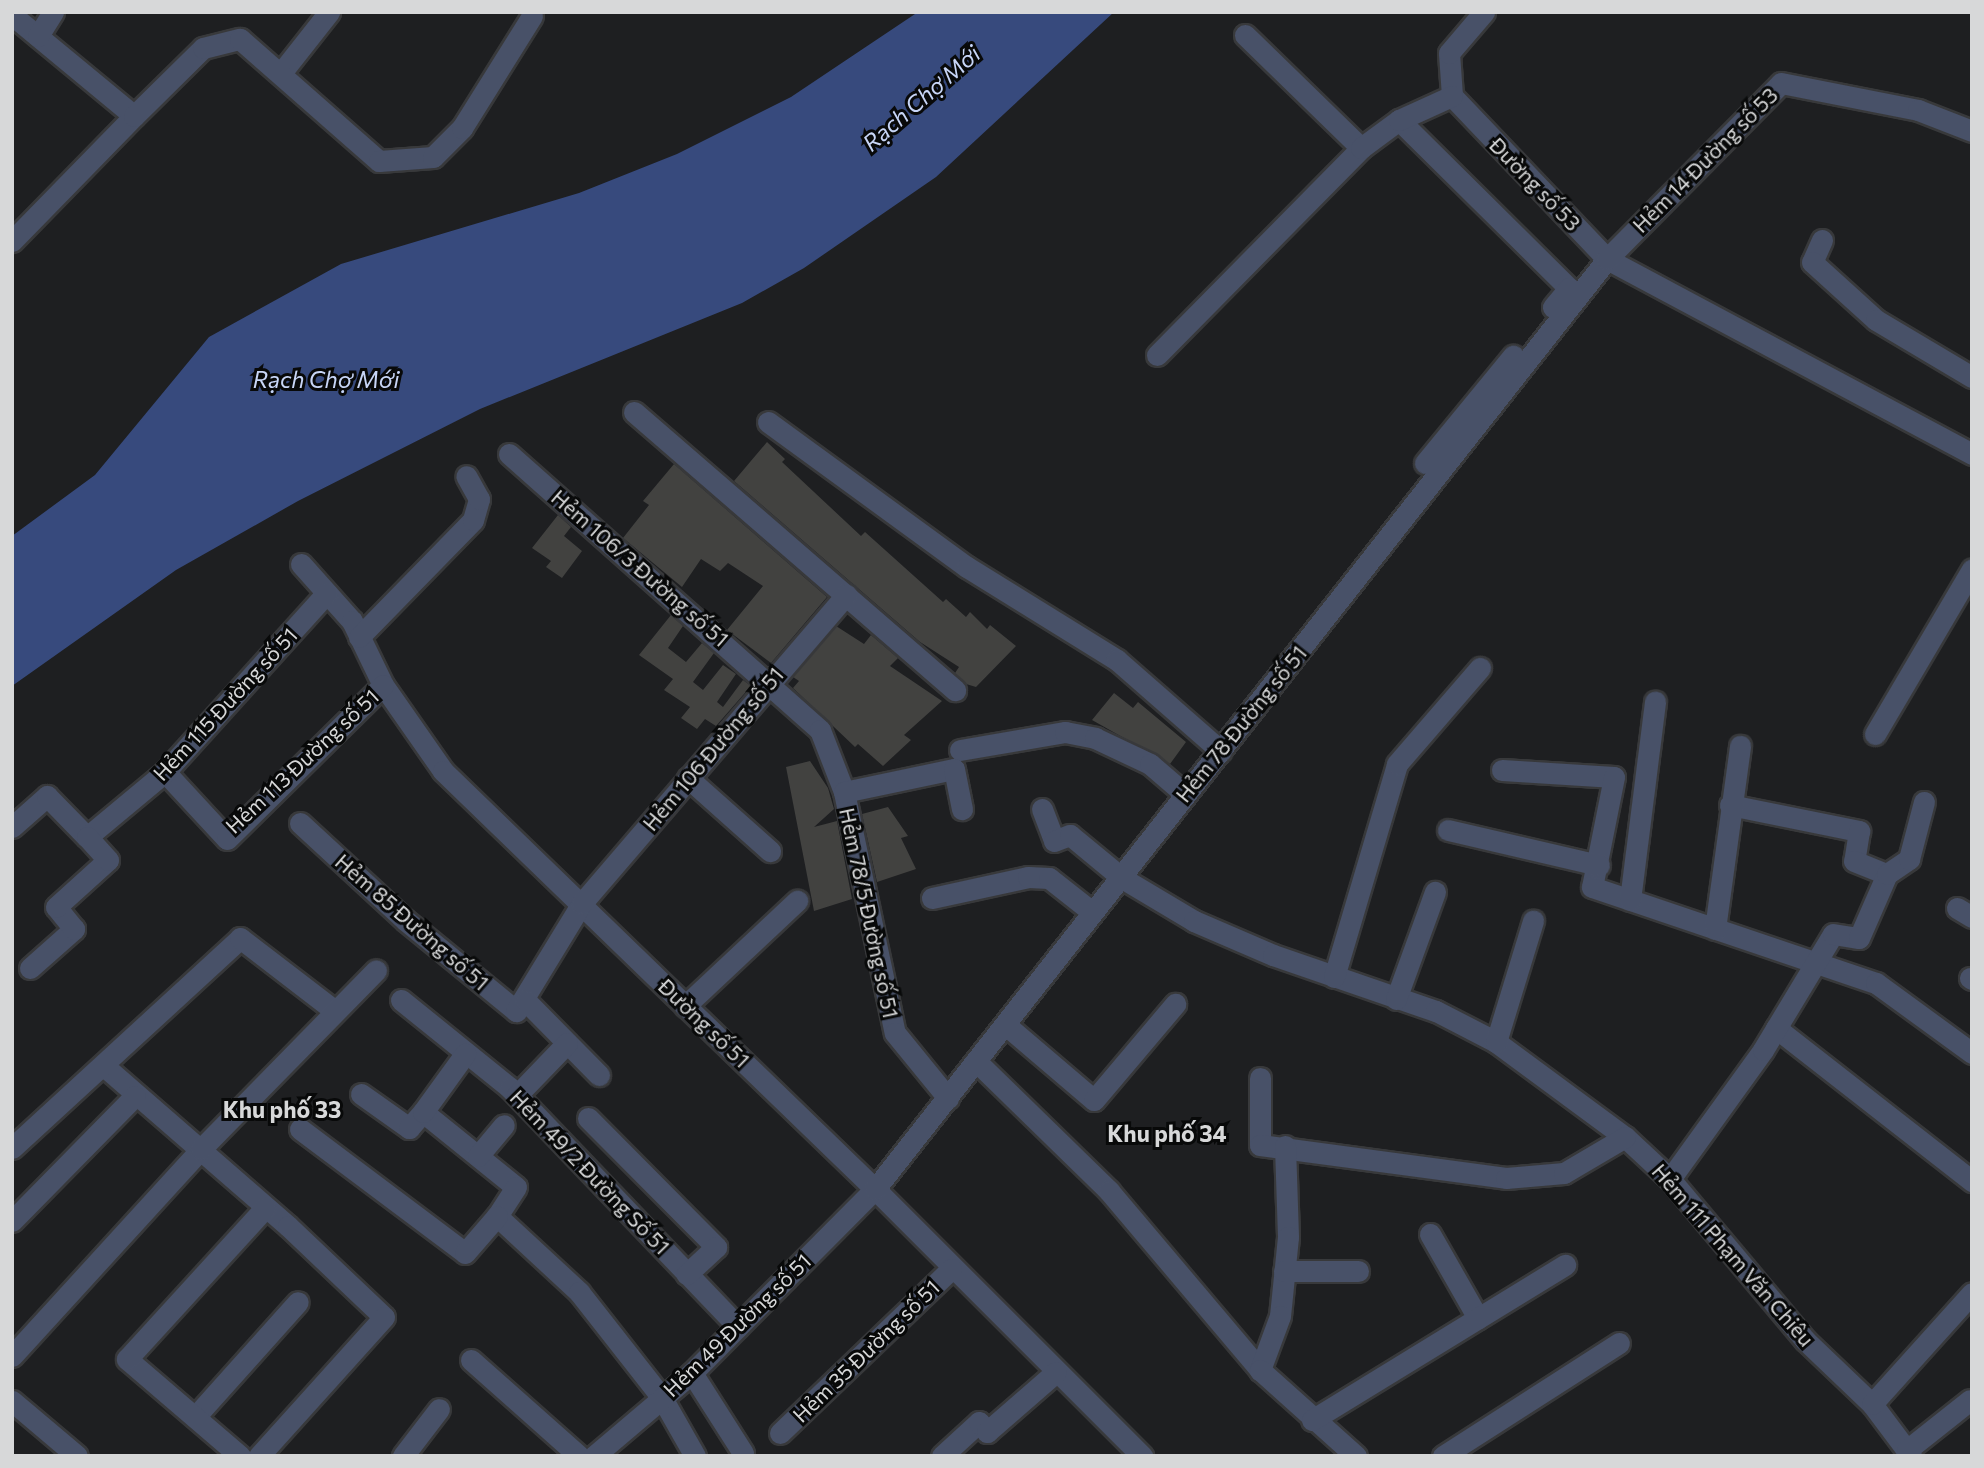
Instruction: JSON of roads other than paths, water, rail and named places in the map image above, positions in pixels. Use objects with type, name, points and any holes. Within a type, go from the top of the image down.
[{"type":"street","points":[[38,36],[53,12]]},
{"type":"street","points":[[281,73],[329,12]]},
{"type":"street","points":[[1157,355],[1361,148],[1399,120],[1452,96],[1449,53],[1484,12]]},
{"type":"street","points":[[12,15],[134,116]]},
{"type":"street","points":[[12,241],[203,48],[240,39],[379,161],[433,157],[462,128],[532,16]]},
{"type":"street","points":[[1245,35],[1361,148]]},
{"type":"street","name":"Hẻm 14 Đường số 53","points":[[1607,259],[1781,83],[1917,110],[1972,132]]},
{"type":"street","name":"Đường số 53","points":[[1452,96],[1607,259],[1972,454]]},
{"type":"street","points":[[1399,120],[1569,288],[1425,463]]},
{"type":"street","points":[[1822,240],[1812,262],[1876,320],[1972,377]]},
{"type":"street","name":"Hẻm 78 Đường số 51","points":[[875,1189],[1007,1026],[1092,912],[1122,878],[1185,794],[1607,259]]},
{"type":"street","points":[[634,412],[955,690]]},
{"type":"street","points":[[768,422],[967,567],[1116,660],[1221,751]]},
{"type":"street","name":"Hẻm 106/3 Đường số 51","points":[[509,454],[770,682]]},
{"type":"street","points":[[359,637],[473,520],[480,499],[466,476]]},
{"type":"street","name":"Đường số 51","points":[[301,564],[352,621],[383,685],[443,771],[875,1189],[951,1269],[1142,1456]]},
{"type":"street","points":[[1875,734],[1972,569]]},
{"type":"street","name":"Hẻm 115 Đường số 51","points":[[87,837],[165,772],[327,593]]},
{"type":"street","name":"Hẻm 106 Đường số 51","points":[[582,903],[846,596]]},
{"type":"street","points":[[1334,977],[1397,764],[1480,668]]},
{"type":"street","name":"Hẻm 78/5 Đường số 51","points":[[770,682],[820,730],[844,792],[895,1033],[948,1098]]},
{"type":"street","name":"Hẻm 113 Đường số 51","points":[[165,772],[227,839],[383,685]]},
{"type":"street","points":[[1630,900],[1655,702]]},
{"type":"street","points":[[960,750],[1065,732],[1095,738],[1150,764],[1185,794]]},
{"type":"street","points":[[1715,929],[1740,746]]},
{"type":"street","name":"Hẻm 78/5 Đường số 51","points":[[844,792],[954,769],[962,809]]},
{"type":"street","points":[[1502,770],[1614,777],[1599,865],[1592,887],[1876,983],[1972,1053]]},
{"type":"street","points":[[688,778],[770,851]]},
{"type":"street","points":[[12,827],[47,796],[108,860],[56,907],[74,929],[30,968]]},
{"type":"street","points":[[1670,1179],[1776,1028],[1833,934],[1859,937],[1887,874],[1909,859],[1924,802]]},
{"type":"street","points":[[1730,805],[1859,831],[1854,861],[1887,874]]},
{"type":"street","name":"Hẻm 111 Phạm Văn Chiêu","points":[[1042,809],[1054,841],[1070,835],[1122,878],[1194,921],[1334,977],[1436,1011],[1496,1042],[1625,1137],[1670,1179],[1805,1340],[1872,1405],[1909,1453]]},
{"type":"street","name":"Hẻm 85 Đường số 51","points":[[300,823],[405,920],[516,1010],[526,1001]]},
{"type":"street","points":[[1448,830],[1599,865]]},
{"type":"street","points":[[932,898],[1028,877],[1049,878],[1092,912]]},
{"type":"street","points":[[1396,999],[1435,892]]},
{"type":"street","points":[[685,1006],[797,901]]},
{"type":"street","points":[[582,903],[526,1001],[599,1075]]},
{"type":"street","points":[[1496,1042],[1533,921]]},
{"type":"street","points":[[12,1148],[104,1066],[240,937],[334,1010]]},
{"type":"street","points":[[12,1356],[201,1149],[376,970]]},
{"type":"street","name":"Hẻm 49/2 Đường Số 51","points":[[401,1000],[517,1095],[738,1327]]},
{"type":"street","points":[[1007,1026],[1094,1100],[1175,1004]]},
{"type":"street","points":[[1776,1028],[1972,1181]]},
{"type":"street","points":[[517,1095],[567,1042]]},
{"type":"street","points":[[361,1094],[409,1128],[466,1054]]},
{"type":"street","points":[[976,1061],[1109,1191],[1260,1370],[1312,1420],[1356,1456]]},
{"type":"street","points":[[104,1066],[135,1096],[201,1149],[384,1317],[259,1456]]},
{"type":"street","points":[[1260,1078],[1260,1145],[1285,1146],[1506,1178],[1564,1173],[1625,1137]]},
{"type":"street","points":[[12,1221],[135,1096]]},
{"type":"street","points":[[300,1129],[466,1253],[497,1216],[516,1187],[423,1112]]},
{"type":"street","points":[[589,1118],[716,1247],[687,1274]]},
{"type":"street","points":[[478,1156],[504,1125]]},
{"type":"street","points":[[1260,1370],[1280,1316],[1284,1271],[1285,1146]]},
{"type":"street","name":"Hẻm 49 Đường số 51","points":[[595,1456],[692,1373],[875,1189]]},
{"type":"street","points":[[240,1456],[127,1359],[265,1208]]},
{"type":"street","points":[[497,1216],[579,1292],[662,1398],[695,1456]]},
{"type":"street","points":[[1430,1234],[1478,1318]]},
{"type":"street","points":[[1312,1420],[1564,1265]]},
{"type":"street","name":"Hẻm 35 Đường số 51","points":[[780,1433],[951,1269]]},
{"type":"street","points":[[1284,1271],[1358,1271]]},
{"type":"street","points":[[1872,1405],[1972,1293]]},
{"type":"street","points":[[195,1418],[298,1302]]},
{"type":"street","points":[[1443,1456],[1619,1343]]},
{"type":"street","points":[[471,1360],[579,1456]]},
{"type":"street","points":[[692,1373],[743,1453]]},
{"type":"street","points":[[942,1456],[979,1422],[987,1433],[1056,1373]]},
{"type":"street","points":[[1909,1453],[1970,1400]]},
{"type":"street","points":[[12,1401],[65,1452]]},
{"type":"street","points":[[410,1453],[439,1409]]},
{"type":"water","name":"Rạch Chợ Mới","points":[[918,12],[1114,12],[936,177],[804,268],[742,303],[480,409],[298,501],[176,570],[12,686],[12,536],[95,475],[209,337],[341,264],[579,193],[677,154],[791,97]]},
{"type":"district","name":"Khu phố 33","points":[[282,1109]]},
{"type":"district","name":"Khu phố 34","points":[[1167,1133]]}]
